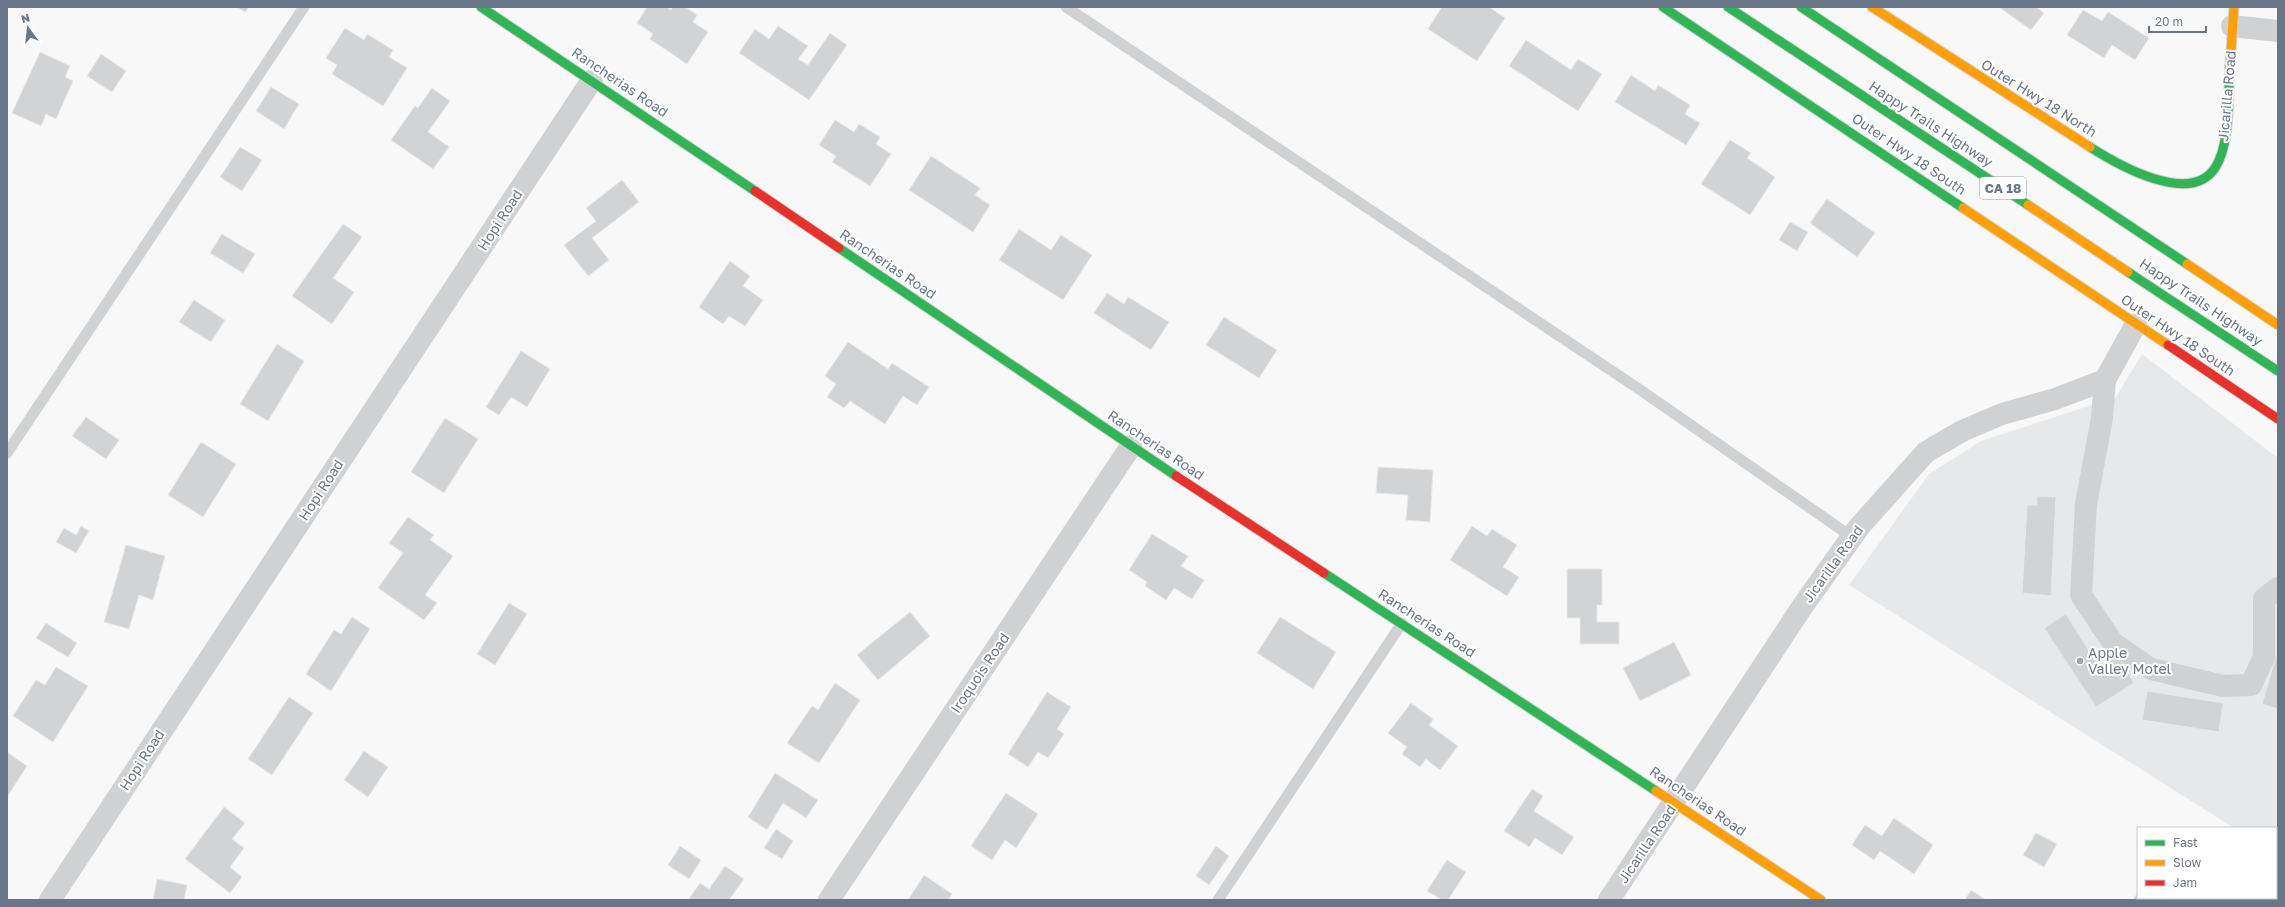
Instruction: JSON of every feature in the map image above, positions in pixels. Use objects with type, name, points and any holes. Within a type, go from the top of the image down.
[{"type":"street","name":"Rancherias Road","points":[[481,7],[592,80],[1131,446],[1675,802],[1821,900]]},
{"type":"street","name":"Outer Hwy 18 South","points":[[1663,7],[2278,419]]},
{"type":"street","name":"Happy Trails Highway","points":[[1728,7],[2278,371]]},
{"type":"street","name":"Happy Trails Highway","points":[[1801,7],[2278,325]]},
{"type":"street","name":"Outer Hwy 18 North","points":[[1872,7],[1955,62],[2096,151],[2147,177],[2174,184],[2203,180]]},
{"type":"street","name":"Jicarilla Road","points":[[2203,180],[2215,168],[2224,144],[2232,58],[2233,16]]},
{"type":"street","points":[[2233,16],[2278,31]]},
{"type":"street","name":"Hopi Road","points":[[50,900],[592,80]]},
{"type":"street","points":[[2136,324],[2105,380],[2102,418],[2086,504],[2081,595],[2113,642],[2151,669],[2223,686],[2251,685],[2264,657],[2264,599],[2278,588]]},
{"type":"street","name":"Jicarilla Road","points":[[1609,900],[1675,802],[1802,607],[1852,536],[1926,452],[1962,432],[2002,414],[2055,399],[2105,380]]},
{"type":"street","name":"Iroquois Road","points":[[829,900],[1131,446]]},
{"type":"lane","points":[[7,453],[304,7]]},
{"type":"lane","points":[[1066,7],[1639,389],[1852,536]]},
{"type":"lane","points":[[1218,900],[1402,623]]},
{"type":"shaded area","points":[[2142,354],[2278,458],[2278,856],[2277,827],[2232,827],[1849,585],[1929,474],[1981,441],[2116,397]]},
{"type":"building","points":[[237,7],[249,7],[245,12]]},
{"type":"building","points":[[647,7],[666,7],[671,10],[673,7],[685,7],[697,15],[693,22],[708,32],[687,64],[650,39],[653,34],[637,23]]},
{"type":"building","points":[[1442,7],[1489,7],[1505,18],[1477,61],[1428,29]]},
{"type":"building","points":[[1999,7],[2036,7],[2044,13],[2031,30]]},
{"type":"building","points":[[2083,10],[2102,21],[2108,12],[2149,38],[2135,60],[2112,45],[2104,58],[2067,35]]},
{"type":"building","points":[[778,26],[808,46],[798,59],[808,65],[830,33],[847,45],[809,100],[739,53],[755,29],[769,39]]},
{"type":"building","points":[[345,28],[364,40],[367,34],[393,50],[389,57],[407,68],[383,106],[332,74],[337,65],[326,58]]},
{"type":"building","points":[[1526,40],[1571,70],[1578,59],[1602,74],[1578,111],[1509,66]]},
{"type":"building","points":[[40,52],[70,66],[65,77],[73,81],[56,119],[46,114],[41,126],[12,113]]},
{"type":"building","points":[[101,54],[126,71],[112,92],[87,76]]},
{"type":"building","points":[[1631,75],[1655,91],[1658,85],[1690,105],[1685,114],[1700,123],[1686,145],[1615,102]]},
{"type":"building","points":[[271,87],[299,104],[284,129],[256,111]]},
{"type":"building","points":[[432,88],[450,101],[428,132],[449,147],[433,169],[391,140],[415,106],[418,108]]},
{"type":"building","points":[[835,120],[854,132],[859,124],[880,137],[876,144],[891,154],[870,186],[832,162],[836,156],[819,145]]},
{"type":"building","points":[[1730,140],[1751,153],[1747,158],[1775,177],[1750,215],[1701,184]]},
{"type":"building","points":[[240,147],[262,160],[242,191],[220,177]]},
{"type":"building","points":[[931,156],[980,188],[975,195],[990,205],[973,232],[909,190]]},
{"type":"building","points":[[622,180],[639,202],[592,238],[609,260],[588,276],[564,245],[596,221],[586,208]]},
{"type":"building","points":[[1827,199],[1875,233],[1857,257],[1810,223]]},
{"type":"building","points":[[1790,222],[1808,232],[1797,251],[1779,240]]},
{"type":"building","points":[[343,224],[362,237],[333,278],[354,292],[332,324],[292,296]]},
{"type":"building","points":[[1019,229],[1051,250],[1061,235],[1092,255],[1063,300],[999,260]]},
{"type":"building","points":[[222,234],[255,254],[243,273],[210,253]]},
{"type":"building","points":[[730,261],[750,276],[743,286],[763,300],[745,326],[729,316],[723,324],[699,307]]},
{"type":"building","points":[[1107,293],[1124,304],[1128,297],[1169,322],[1151,350],[1094,313]]},
{"type":"building","points":[[194,300],[225,320],[211,342],[179,322]]},
{"type":"building","points":[[1224,317],[1277,350],[1259,378],[1206,345]]},
{"type":"building","points":[[848,342],[888,369],[892,363],[929,387],[917,405],[903,396],[885,424],[850,401],[844,408],[827,397],[836,384],[825,376]]},
{"type":"building","points":[[277,344],[304,361],[268,421],[240,404]]},
{"type":"building","points":[[521,351],[550,369],[527,407],[511,397],[499,415],[486,407]]},
{"type":"building","points":[[86,417],[119,440],[106,459],[72,436]]},
{"type":"building","points":[[445,418],[478,439],[444,493],[411,472]]},
{"type":"building","points":[[201,442],[236,464],[203,517],[168,495]]},
{"type":"building","points":[[1378,467],[1433,470],[1430,522],[1406,520],[1408,495],[1376,493]]},
{"type":"building","points":[[2037,496],[2056,497],[2051,596],[2022,593],[2027,505],[2037,505]]},
{"type":"building","points":[[408,517],[434,535],[430,540],[453,556],[425,595],[437,603],[424,620],[378,588],[403,553],[389,543]]},
{"type":"building","points":[[81,526],[89,531],[76,553],[56,542],[64,528],[76,535]]},
{"type":"building","points":[[1472,526],[1487,536],[1492,529],[1517,545],[1503,567],[1519,577],[1507,596],[1450,560]]},
{"type":"building","points":[[1152,534],[1188,556],[1181,566],[1204,580],[1192,599],[1174,588],[1166,600],[1145,586],[1147,582],[1129,570]]},
{"type":"building","points":[[126,545],[165,556],[153,600],[139,595],[129,629],[104,622]]},
{"type":"building","points":[[1567,569],[1602,569],[1602,605],[1597,605],[1597,622],[1619,622],[1619,644],[1580,644],[1580,618],[1567,618]]},
{"type":"building","points":[[509,603],[527,614],[495,665],[477,654]]},
{"type":"building","points":[[910,612],[930,636],[878,680],[857,655]]},
{"type":"building","name":"Apple Valley Motel","points":[[2066,614],[2099,667],[2117,655],[2134,683],[2096,707],[2044,628]]},
{"type":"building","points":[[352,617],[370,629],[331,691],[306,674],[334,630],[341,634]]},
{"type":"building","points":[[1280,617],[1336,652],[1313,689],[1257,653]]},
{"type":"building","points":[[46,623],[77,643],[68,657],[36,638]]},
{"type":"building","points":[[1674,642],[1691,675],[1640,701],[1623,668]]},
{"type":"building","points":[[2278,650],[2278,709],[2262,704]]},
{"type":"building","points":[[56,667],[88,686],[53,742],[13,716],[36,680],[45,685]]},
{"type":"building","points":[[835,683],[860,700],[819,763],[787,743],[812,706],[818,710]]},
{"type":"building","points":[[2147,691],[2223,703],[2219,732],[2142,720]]},
{"type":"building","points":[[1047,692],[1071,707],[1057,729],[1064,734],[1048,758],[1038,752],[1028,767],[1008,754]]},
{"type":"building","points":[[289,697],[313,713],[272,775],[248,759]]},
{"type":"building","points":[[1411,703],[1433,719],[1429,725],[1458,746],[1440,770],[1426,759],[1420,767],[1402,754],[1407,747],[1388,733]]},
{"type":"building","points":[[364,751],[388,767],[368,797],[344,780]]},
{"type":"building","points":[[7,752],[27,766],[7,797]]},
{"type":"building","points":[[775,773],[818,800],[806,818],[783,803],[767,830],[748,817]]},
{"type":"building","points":[[1532,789],[1543,796],[1534,811],[1574,837],[1562,855],[1535,838],[1529,847],[1504,831]]},
{"type":"building","points":[[1006,793],[1038,814],[1016,848],[1005,840],[992,860],[971,846]]},
{"type":"building","points":[[224,807],[245,823],[232,839],[244,848],[230,867],[242,877],[230,893],[185,859]]},
{"type":"building","points":[[1894,818],[1933,845],[1914,874],[1880,851],[1874,860],[1852,845],[1865,825],[1882,836]]},
{"type":"building","points":[[776,829],[793,841],[782,859],[764,848]]},
{"type":"building","points":[[2036,833],[2057,844],[2044,867],[2023,855]]},
{"type":"building","points":[[680,846],[701,860],[689,879],[668,865]]},
{"type":"building","points":[[1216,846],[1229,856],[1209,885],[1196,876]]},
{"type":"building","points":[[1447,860],[1466,872],[1448,900],[1442,900],[1427,891]]},
{"type":"building","points":[[725,866],[744,879],[729,900],[688,900],[700,883],[709,889]]},
{"type":"building","points":[[924,875],[952,894],[948,900],[908,900]]},
{"type":"building","points":[[157,879],[187,885],[184,900],[153,900]]},
{"type":"building","points":[[1971,890],[1986,900],[1965,900]]},
{"type":"building","points":[[2137,894],[2137,899],[2158,900],[2133,900]]},
{"type":"traffic: fast","points":[[481,7],[755,191]]},
{"type":"traffic: fast","points":[[1663,7],[1963,208]]},
{"type":"traffic: fast","points":[[1728,7],[2028,205]]},
{"type":"traffic: fast","points":[[1801,7],[2187,264]]},
{"type":"traffic: fast","points":[[2090,147],[2135,172],[2154,178],[2172,183],[2189,183],[2204,179],[2215,168],[2224,146],[2228,118],[2230,65]]},
{"type":"traffic: fast","points":[[839,248],[1176,476]]},
{"type":"traffic: fast","points":[[2128,272],[2278,371]]},
{"type":"traffic: fast","points":[[1324,573],[1656,791]]},
{"type":"traffic: slow","points":[[1872,7],[2090,147]]},
{"type":"traffic: slow","points":[[2230,65],[2234,7]]},
{"type":"traffic: slow","points":[[2028,205],[2128,272]]},
{"type":"traffic: slow","points":[[1963,208],[2168,345]]},
{"type":"traffic: slow","points":[[2187,264],[2278,325]]},
{"type":"traffic: slow","points":[[1656,791],[1821,900]]},
{"type":"traffic: jam","points":[[755,191],[839,248]]},
{"type":"traffic: jam","points":[[2168,345],[2278,419]]},
{"type":"traffic: jam","points":[[1176,476],[1324,573]]},
{"type":"place","name":"Apple Valley Motel","points":[[2080,661]]}]
